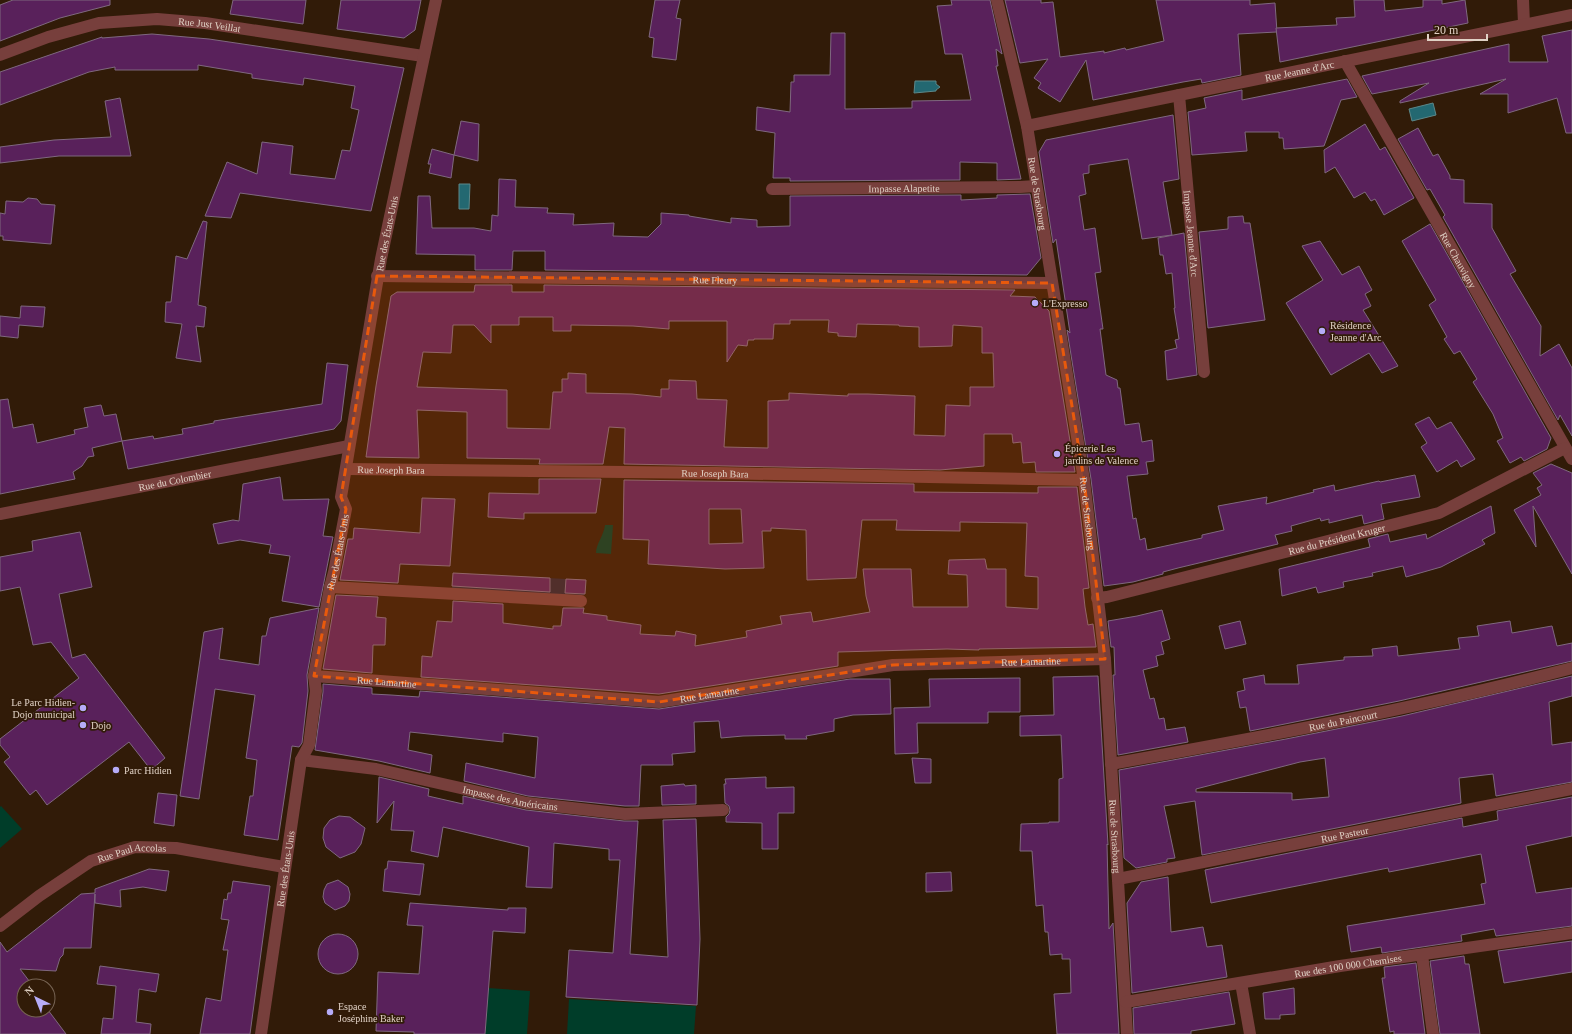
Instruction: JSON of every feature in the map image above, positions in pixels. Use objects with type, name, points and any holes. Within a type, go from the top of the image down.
[{"type":"street","name":"Rue des États-Unis","points":[[261,1034],[284,868],[301,760],[309,746],[316,691],[314,676],[346,509],[342,497],[377,276],[436,0]]},
{"type":"street","name":"Rue de Strasbourg","points":[[997,0],[1027,126],[1084,480],[1105,659],[1127,1034]]},
{"type":"street","points":[[1523,0],[1524,24]]},
{"type":"street","name":"Rue Jeanne d'Arc","points":[[1027,126],[1572,15]]},
{"type":"street","name":"Rue Just Veillat","points":[[0,55],[48,37],[99,23],[157,19],[205,23],[423,56]]},
{"type":"street","name":"Rue Chauvigny","points":[[1345,61],[1572,459]]},
{"type":"street","name":"Impasse Jeanne d'Arc","points":[[1179,95],[1204,372]]},
{"type":"street","name":"Impasse Alapetite","points":[[772,189],[1036,186]]},
{"type":"street","name":"Rue Fleury","points":[[377,276],[1052,283]]},
{"type":"street","name":"Rue du Colombier","points":[[0,514],[349,446]]},
{"type":"street","name":"Rue du Président Kruger","points":[[1097,598],[1107,597],[1440,513],[1565,448]]},
{"type":"street","name":"Rue Joseph Bara","points":[[347,469],[725,473],[1084,480]]},
{"type":"street","points":[[330,587],[581,601]]},
{"type":"street","name":"Rue Lamartine","points":[[314,676],[659,702],[893,665],[1105,659]]},
{"type":"street","name":"Rue du Paincourt","points":[[1111,764],[1311,728],[1527,680],[1572,668]]},
{"type":"street","name":"Impasse des Américains","points":[[301,760],[376,769],[527,803],[624,814],[723,810]]},
{"type":"street","name":"Rue Pasteur","points":[[1118,879],[1572,789]]},
{"type":"street","name":"Rue Paul Accolas","points":[[0,926],[39,896],[91,861],[135,847],[176,848],[284,868]]},
{"type":"street","name":"Rue des 100 000 Chemises","points":[[1126,1002],[1340,966],[1572,933]]},
{"type":"street","points":[[1422,955],[1433,1034]]},
{"type":"street","points":[[1241,983],[1250,1034]]},
{"type":"highlighted area","points":[[377,276],[1052,283],[1084,480],[1105,659],[893,665],[659,702],[314,676],[346,509],[341,497]]},
{"type":"shaded area","points":[[453,573],[586,580],[584,595],[513,594],[452,590]]},
{"type":"green space","points":[[605,525],[613,525],[611,554],[596,553]]},
{"type":"green space","points":[[1,806],[22,829],[0,848],[0,807]]},
{"type":"green space","points":[[488,988],[530,991],[527,1034],[485,1034]]},
{"type":"green space","points":[[569,999],[696,1006],[694,1034],[567,1034]]},
{"type":"water","points":[[915,81],[936,81],[936,84],[940,87],[936,91],[914,93]]},
{"type":"water","points":[[1433,103],[1436,115],[1412,121],[1409,109]]},
{"type":"water","points":[[459,184],[470,184],[469,209],[459,209]]},
{"type":"building","points":[[13,0],[110,0],[110,5],[60,18],[0,41],[0,5]]},
{"type":"building","points":[[233,0],[306,0],[303,24],[230,14]]},
{"type":"building","points":[[341,0],[421,0],[415,30],[404,38],[337,29]]},
{"type":"building","points":[[655,0],[680,0],[676,18],[681,19],[676,60],[652,57],[654,38],[649,37]]},
{"type":"building","points":[[951,0],[990,0],[1002,54],[996,49],[998,66],[996,66],[1021,179],[997,180],[997,163],[960,162],[960,180],[790,181],[790,178],[773,178],[775,133],[756,130],[757,107],[790,112],[791,82],[794,82],[794,75],[830,75],[831,33],[845,33],[845,109],[912,108],[912,101],[971,100],[962,54],[945,54],[937,6],[952,5]]},
{"type":"building","points":[[1005,0],[1041,0],[1041,3],[1053,2],[1060,57],[1104,51],[1104,53],[1125,48],[1126,50],[1164,41],[1156,0],[1250,0],[1250,5],[1275,3],[1277,32],[1238,34],[1241,75],[1202,83],[1201,79],[1183,82],[1093,100],[1086,60],[1060,102],[1038,88],[1041,83],[1034,78],[1048,59],[1020,63]]},
{"type":"building","points":[[1354,0],[1384,0],[1385,11],[1423,7],[1423,0],[1442,0],[1442,4],[1465,0],[1468,23],[1280,62],[1276,28],[1337,25],[1336,18],[1355,17]]},
{"type":"building","points":[[1572,30],[1572,133],[1566,133],[1557,98],[1508,113],[1508,94],[1480,94],[1506,79],[1400,103],[1400,101],[1429,83],[1372,94],[1362,76],[1509,44],[1509,62],[1548,62],[1542,36]]},
{"type":"building","points":[[152,34],[209,39],[404,68],[371,211],[240,193],[231,218],[205,216],[227,162],[257,174],[262,142],[293,146],[290,174],[335,179],[342,150],[350,151],[359,110],[351,108],[355,86],[304,78],[303,85],[252,78],[252,74],[198,65],[198,70],[115,70],[115,67],[89,72],[0,105],[0,72],[102,37]]},
{"type":"building","points":[[1347,79],[1357,97],[1341,100],[1324,146],[1284,149],[1283,138],[1279,138],[1279,132],[1245,132],[1247,151],[1192,155],[1188,112],[1206,108],[1204,98],[1242,90],[1242,100]]},
{"type":"building","points":[[120,98],[131,156],[59,156],[0,163],[0,147],[54,140],[111,137],[105,101]]},
{"type":"building","points":[[1173,115],[1179,179],[1163,182],[1172,235],[1142,239],[1128,159],[1089,165],[1089,173],[1083,174],[1086,194],[1079,196],[1084,230],[1095,228],[1101,272],[1095,273],[1103,329],[1100,329],[1106,375],[1117,380],[1118,388],[1120,388],[1125,425],[1139,423],[1142,442],[1152,440],[1154,461],[1146,462],[1148,474],[1127,476],[1133,519],[1136,518],[1140,540],[1145,538],[1147,550],[1202,538],[1202,535],[1224,530],[1218,506],[1267,497],[1266,504],[1314,492],[1313,490],[1334,485],[1335,491],[1415,475],[1420,497],[1381,504],[1384,519],[1364,524],[1362,515],[1329,523],[1329,519],[1321,521],[1320,518],[1291,526],[1292,531],[1275,535],[1278,544],[1178,568],[1163,572],[1163,574],[1133,582],[1104,586],[1091,479],[1067,330],[1070,333],[1056,239],[1053,243],[1039,152],[1046,140]]},
{"type":"building","points":[[461,121],[479,124],[478,161],[454,155]]},
{"type":"building","points":[[1365,124],[1380,150],[1385,147],[1414,198],[1384,215],[1375,199],[1371,201],[1365,192],[1354,198],[1335,167],[1325,173],[1324,150]]},
{"type":"building","points":[[1418,128],[1433,156],[1438,154],[1450,176],[1450,179],[1464,180],[1464,203],[1492,204],[1492,228],[1516,271],[1510,274],[1541,326],[1540,356],[1559,344],[1572,368],[1572,436],[1560,415],[1558,420],[1443,217],[1445,215],[1430,189],[1427,190],[1398,139]]},
{"type":"building","points":[[432,149],[454,155],[451,178],[429,173],[431,164],[428,164]]},
{"type":"building","points":[[499,179],[516,180],[515,207],[548,208],[547,213],[574,214],[573,225],[614,223],[613,236],[648,237],[661,224],[661,213],[689,215],[731,223],[731,218],[757,220],[757,227],[790,226],[790,196],[961,195],[961,200],[997,198],[997,195],[1030,194],[1041,258],[1027,275],[545,270],[545,251],[513,251],[512,270],[475,270],[475,255],[416,254],[418,196],[430,196],[432,228],[474,228],[491,231],[492,215],[498,216]]},
{"type":"building","points":[[28,198],[37,199],[41,204],[55,205],[51,244],[3,240],[3,236],[0,236],[0,213],[5,214],[6,201],[23,202]]},
{"type":"building","points":[[1243,216],[1244,223],[1250,223],[1265,320],[1208,328],[1199,232],[1228,229],[1228,217]]},
{"type":"building","points":[[203,221],[207,222],[198,305],[206,307],[204,327],[196,326],[201,362],[176,358],[182,324],[165,322],[166,302],[171,302],[176,256],[187,259]]},
{"type":"building","points":[[1430,224],[1551,438],[1547,449],[1524,461],[1521,457],[1510,463],[1497,441],[1503,438],[1493,414],[1473,382],[1477,379],[1460,351],[1454,354],[1444,339],[1447,337],[1429,305],[1436,300],[1402,241]]},
{"type":"building","points":[[1184,233],[1197,375],[1167,380],[1165,351],[1177,348],[1175,340],[1179,339],[1174,308],[1172,273],[1166,274],[1163,255],[1160,255],[1158,238]]},
{"type":"building","points":[[1320,241],[1342,275],[1359,266],[1372,290],[1365,294],[1371,306],[1363,310],[1398,366],[1382,373],[1369,353],[1331,375],[1286,303],[1323,280],[1302,246]]},
{"type":"building","points":[[475,285],[512,285],[512,292],[544,292],[544,285],[1015,290],[1010,296],[1035,297],[1049,311],[1075,472],[1036,472],[1035,462],[1023,463],[1021,442],[1013,443],[1012,434],[984,434],[984,466],[940,470],[624,464],[625,428],[609,427],[603,464],[539,464],[540,459],[467,458],[467,412],[417,410],[419,458],[366,457],[391,296],[397,292],[474,292]],"holes":[[[519,317],[553,317],[553,331],[571,331],[571,325],[633,326],[669,329],[669,321],[727,321],[727,362],[738,345],[747,346],[748,340],[773,339],[774,324],[790,324],[790,320],[829,320],[828,332],[838,333],[838,336],[856,337],[857,324],[919,327],[919,347],[952,346],[953,325],[982,327],[982,353],[993,353],[994,387],[970,387],[970,406],[946,405],[945,436],[914,435],[915,396],[868,394],[848,394],[848,396],[789,393],[789,400],[768,401],[768,448],[724,447],[727,400],[697,399],[696,381],[669,380],[669,389],[661,389],[661,397],[632,394],[586,393],[586,374],[568,373],[568,379],[562,379],[562,392],[553,392],[550,429],[507,428],[507,390],[417,387],[423,352],[451,353],[453,325],[474,325],[491,343],[491,325],[519,325]]]},
{"type":"building","points":[[21,306],[45,307],[43,327],[19,325],[18,338],[0,336],[0,316],[20,318]]},
{"type":"building","points":[[327,363],[348,365],[341,421],[334,429],[128,469],[122,441],[153,436],[154,439],[183,434],[182,429],[214,423],[214,421],[322,404]]},
{"type":"building","points":[[8,399],[13,428],[33,424],[37,443],[75,434],[74,430],[88,427],[84,408],[101,405],[104,416],[116,414],[122,441],[92,448],[94,456],[88,457],[82,466],[73,472],[75,479],[0,494],[0,400]]},
{"type":"building","points":[[1429,417],[1437,429],[1451,422],[1475,459],[1461,467],[1457,460],[1437,472],[1421,447],[1427,443],[1415,424]]},
{"type":"building","points":[[1551,464],[1572,473],[1572,574],[1533,506],[1536,547],[1514,510],[1541,495],[1537,488],[1542,485],[1533,473]]},
{"type":"building","points":[[280,477],[283,500],[329,499],[323,536],[333,537],[319,607],[282,601],[290,556],[269,553],[271,545],[240,540],[218,544],[213,524],[233,520],[239,521],[243,484]]},
{"type":"building","points":[[539,479],[601,479],[596,513],[524,513],[524,519],[488,517],[489,493],[539,494]]},
{"type":"building","points":[[624,480],[914,484],[914,492],[1038,493],[1038,487],[1077,487],[1089,588],[1083,589],[1085,607],[1088,625],[1093,624],[1096,647],[838,652],[838,666],[659,694],[421,677],[422,656],[432,657],[437,621],[452,622],[453,601],[503,604],[503,623],[553,629],[553,626],[561,626],[563,608],[584,608],[583,613],[607,616],[607,620],[641,625],[640,634],[675,636],[676,631],[696,635],[695,646],[747,637],[746,631],[782,624],[780,616],[811,612],[813,622],[870,612],[866,596],[863,569],[911,569],[913,607],[968,607],[967,575],[948,574],[949,560],[985,559],[987,569],[1006,569],[1006,607],[1038,609],[1038,577],[1025,576],[1027,523],[960,522],[960,531],[896,530],[897,520],[862,520],[856,578],[807,580],[806,530],[771,528],[771,531],[762,531],[764,568],[725,569],[648,564],[649,540],[623,539]],"holes":[[[709,509],[741,509],[743,543],[709,544]]]},
{"type":"building","points":[[422,498],[455,499],[450,566],[400,564],[398,583],[340,580],[348,539],[353,539],[354,528],[420,533]]},
{"type":"building","points":[[1491,506],[1495,533],[1482,540],[1485,544],[1441,567],[1406,577],[1403,566],[1372,573],[1373,576],[1343,582],[1344,587],[1318,593],[1316,587],[1282,596],[1279,569],[1370,547],[1368,539],[1388,534],[1390,542],[1426,534],[1427,539]]},
{"type":"building","name":"Le Parc Hidien- Dojo municipal","points":[[80,532],[92,587],[59,594],[72,658],[85,654],[165,758],[151,770],[129,742],[47,805],[36,790],[30,795],[4,762],[10,757],[0,745],[0,739],[79,678],[51,642],[33,645],[20,587],[0,591],[0,557],[33,551],[32,541]]},
{"type":"building","points":[[453,573],[550,578],[550,592],[452,586]]},
{"type":"building","points":[[566,579],[586,580],[585,594],[565,593]]},
{"type":"building","points":[[336,595],[378,597],[376,617],[386,618],[385,645],[373,645],[372,673],[323,669]]},
{"type":"building","points":[[319,608],[307,675],[308,691],[302,743],[299,747],[292,746],[278,840],[244,835],[250,796],[253,796],[257,760],[246,758],[255,695],[215,689],[199,799],[180,796],[204,632],[223,628],[219,659],[259,665],[262,636],[266,636],[270,618]]},
{"type":"building","points":[[1162,610],[1170,639],[1161,642],[1164,654],[1156,656],[1158,666],[1143,670],[1150,699],[1154,698],[1159,719],[1164,718],[1166,730],[1185,727],[1188,742],[1118,755],[1113,675],[1115,675],[1114,647],[1111,647],[1108,621]]},
{"type":"building","points":[[1240,621],[1246,644],[1225,649],[1219,626]]},
{"type":"building","points":[[1510,621],[1512,633],[1552,626],[1557,646],[1572,643],[1572,661],[1399,701],[1250,731],[1246,707],[1240,708],[1237,692],[1245,690],[1243,679],[1264,675],[1265,684],[1299,684],[1297,665],[1344,660],[1344,657],[1373,656],[1372,649],[1397,646],[1398,656],[1460,649],[1458,638],[1479,636],[1477,626]]},
{"type":"building","points":[[1098,676],[1108,845],[1107,844],[1109,929],[1113,923],[1119,1034],[1057,1034],[1054,994],[1071,993],[1070,959],[1062,959],[1062,954],[1050,955],[1048,932],[1045,932],[1043,905],[1036,906],[1032,851],[1020,851],[1021,824],[1059,822],[1059,779],[1063,778],[1061,735],[1020,736],[1020,716],[1054,715],[1053,677]]},
{"type":"building","points":[[1572,676],[1572,696],[1549,702],[1552,745],[1572,742],[1572,782],[1496,796],[1493,774],[1459,778],[1461,803],[1202,855],[1195,801],[1164,806],[1175,858],[1167,859],[1167,862],[1136,868],[1124,858],[1119,770],[1402,716]],"holes":[[[1325,758],[1329,797],[1292,800],[1292,793],[1196,792],[1196,789],[1300,762]]]},
{"type":"building","points":[[1020,678],[1020,712],[988,712],[988,723],[917,723],[918,753],[895,754],[894,708],[930,707],[929,679]]},
{"type":"building","points":[[850,679],[890,679],[891,714],[853,715],[834,719],[834,731],[806,736],[807,739],[785,739],[785,735],[721,738],[719,721],[694,722],[695,752],[672,754],[673,765],[641,765],[639,806],[625,806],[528,796],[464,781],[466,763],[535,778],[538,737],[503,733],[503,742],[410,732],[408,750],[432,755],[430,773],[379,761],[315,750],[323,684],[372,688],[372,694],[419,697],[420,691],[659,709]]},
{"type":"building","points":[[912,758],[931,759],[931,783],[915,783]]},
{"type":"building","points":[[379,777],[429,789],[428,796],[463,804],[463,796],[526,810],[624,821],[638,821],[630,954],[668,957],[663,820],[696,819],[700,939],[697,1005],[566,997],[569,950],[613,953],[620,860],[609,860],[609,849],[554,843],[552,888],[526,887],[529,847],[443,827],[438,857],[411,851],[414,831],[391,830],[394,801],[377,823]]},
{"type":"building","points":[[766,777],[766,788],[794,787],[794,813],[778,813],[778,849],[762,849],[762,823],[726,822],[726,817],[730,810],[729,806],[725,803],[725,779]]},
{"type":"building","points":[[684,784],[685,786],[696,785],[696,804],[662,805],[661,786]]},
{"type":"building","points":[[158,793],[177,795],[174,826],[154,823]]},
{"type":"building","points":[[1572,797],[1572,836],[1526,846],[1536,893],[1572,888],[1572,926],[1496,936],[1494,929],[1461,935],[1462,941],[1382,953],[1381,947],[1351,952],[1347,926],[1485,904],[1481,884],[1486,883],[1481,854],[1389,872],[1388,868],[1211,903],[1205,870],[1462,818],[1463,827],[1498,820],[1497,811]]},
{"type":"building","points":[[339,816],[350,817],[365,828],[361,844],[355,852],[340,858],[326,847],[323,838],[324,828],[330,820]]},
{"type":"building","points":[[388,861],[424,864],[420,895],[383,891],[385,869],[387,869]]},
{"type":"building","points":[[149,869],[169,871],[166,891],[143,887],[120,890],[121,907],[95,903],[95,894],[91,948],[64,948],[63,955],[60,958],[56,971],[20,969],[27,978],[16,978],[16,1018],[54,1018],[66,1034],[0,1034],[0,942],[7,952],[81,894],[95,893],[95,889]]},
{"type":"building","points":[[951,872],[952,891],[926,892],[926,873]]},
{"type":"building","points":[[1168,877],[1171,932],[1203,927],[1207,947],[1222,945],[1227,977],[1132,993],[1127,903],[1141,882]]},
{"type":"building","points":[[338,880],[348,887],[350,894],[349,901],[345,906],[335,910],[325,903],[323,897],[327,884]]},
{"type":"building","points":[[233,881],[270,886],[250,1034],[200,1034],[206,998],[221,1001],[228,950],[223,950],[229,920],[221,919],[224,899],[227,900],[228,893],[231,893]]},
{"type":"building","points":[[410,903],[508,910],[508,908],[526,908],[525,933],[493,931],[485,1034],[414,1034],[414,1032],[376,1031],[378,972],[419,974],[423,926],[407,925]]},
{"type":"building","points":[[338,934],[346,936],[352,940],[356,946],[358,954],[356,962],[352,968],[346,972],[338,974],[330,972],[324,968],[320,962],[318,954],[320,946],[324,940],[330,936]]},
{"type":"building","points":[[1572,941],[1572,972],[1504,983],[1498,951]]},
{"type":"building","points":[[1464,956],[1465,964],[1469,964],[1480,1034],[1440,1034],[1430,961]]},
{"type":"building","points":[[1416,963],[1425,1034],[1394,1034],[1394,1031],[1390,1032],[1382,978],[1385,978],[1384,967]]},
{"type":"building","points":[[100,966],[159,974],[156,992],[139,989],[136,1022],[151,1024],[150,1034],[101,1034],[103,1018],[113,1019],[116,986],[97,984]]},
{"type":"building","points":[[1294,988],[1295,1014],[1280,1015],[1280,1019],[1265,1019],[1263,993]]},
{"type":"building","points":[[1229,992],[1235,1024],[1191,1031],[1191,1034],[1134,1034],[1133,1008]]},
{"type":"place","name":"L'Expresso","points":[[1035,303]]},
{"type":"place","name":"Résidence Jeanne d'Arc","points":[[1322,331]]},
{"type":"place","name":"Épicerie Les jardins de Valence","points":[[1057,454]]},
{"type":"place","name":"Le Parc Hidien- Dojo municipal","points":[[83,708]]},
{"type":"place","name":"Dojo","points":[[83,725]]},
{"type":"place","name":"Parc Hidien","points":[[116,770]]},
{"type":"place","name":"Espace Joséphine Baker","points":[[330,1012]]}]
